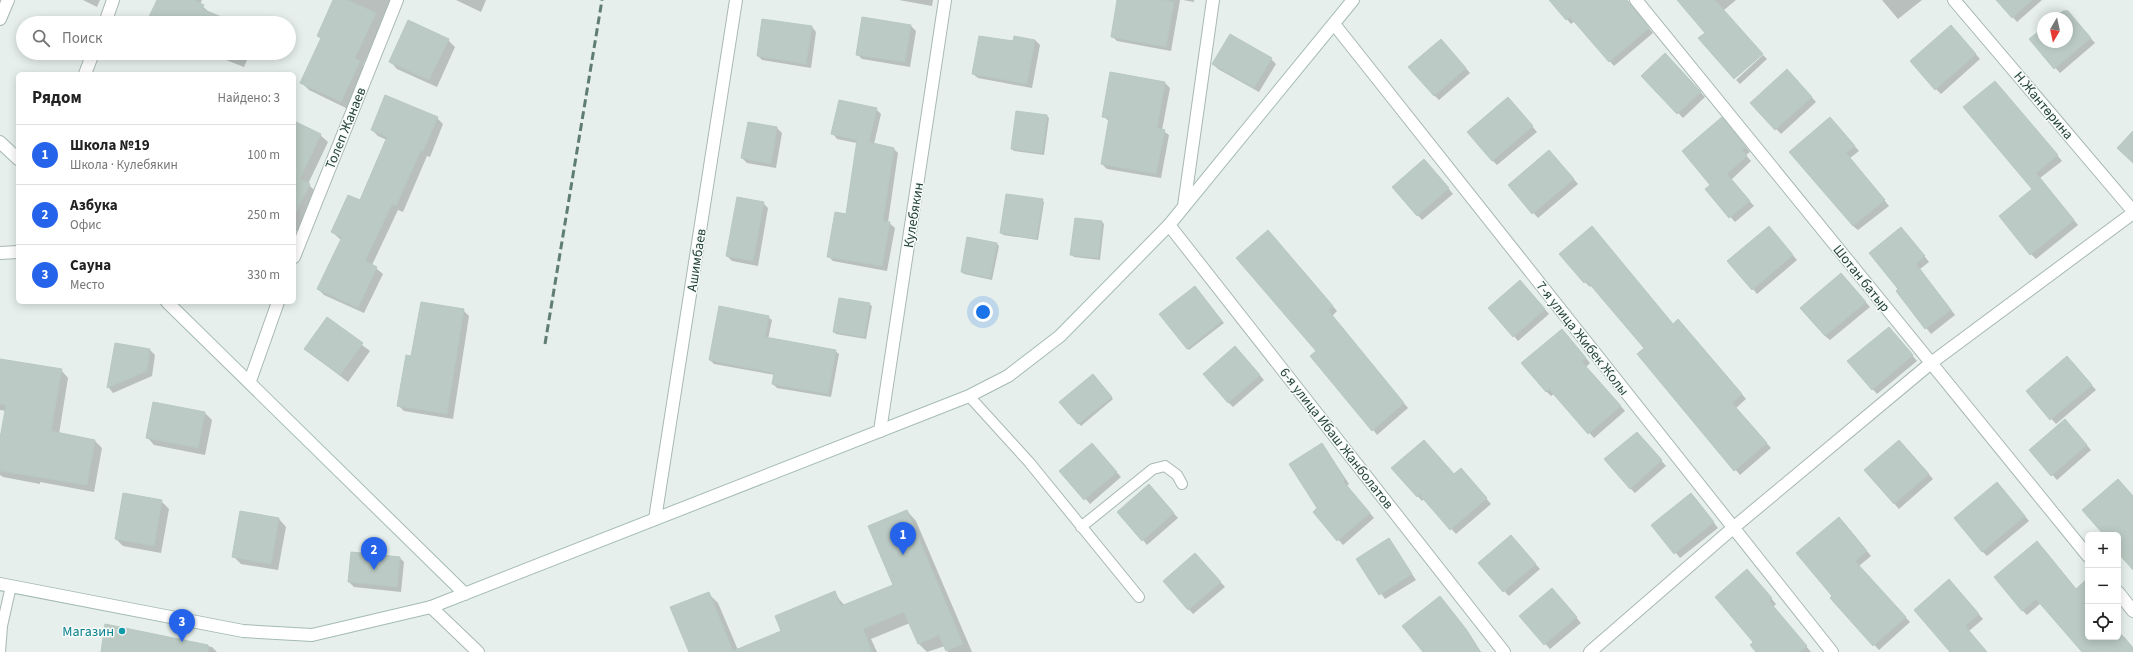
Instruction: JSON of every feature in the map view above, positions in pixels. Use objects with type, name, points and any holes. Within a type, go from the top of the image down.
[{"type":"street","points":[[0,18],[8,0]]},
{"type":"street","points":[[107,16],[113,0]]},
{"type":"street","name":"Толеп Жанаев","points":[[296,252],[397,0]]},
{"type":"street","name":"Ашимбаев","points":[[655,519],[736,0]]},
{"type":"street","name":"Кулебякин","points":[[880,431],[945,0]]},
{"type":"street","points":[[1184,206],[1213,0]]},
{"type":"street","points":[[6,585],[243,631],[312,635],[430,607],[466,594],[969,396],[1008,376],[1060,336],[1169,225],[1353,0]]},
{"type":"street","name":"Шотан батыр","points":[[1636,0],[2085,552]]},
{"type":"street","name":"Н.Жантөрина","points":[[1954,0],[2133,212]]},
{"type":"street","name":"7-я улица Жибек Жолы","points":[[1334,24],[1832,652]]},
{"type":"street","points":[[86,72],[90,60]]},
{"type":"street","points":[[0,142],[16,157]]},
{"type":"street","points":[[1590,652],[1733,528],[1931,363],[2133,212]]},
{"type":"street","name":"6-я улица Ибаш Жанболатов","points":[[1169,225],[1504,652]]},
{"type":"street","points":[[0,253],[16,252]]},
{"type":"street","points":[[169,304],[250,381],[466,594]]},
{"type":"street","points":[[250,381],[277,304]]},
{"type":"street","points":[[2121,596],[2133,611]]},
{"type":"street","points":[[430,607],[478,652]]},
{"type":"lane","points":[[969,396],[1029,462],[1139,597]]},
{"type":"lane","points":[[1081,527],[1152,468],[1164,466],[1177,475],[1182,484]]},
{"type":"lane","points":[[0,652],[6,585]]},
{"type":"building","points":[[157,0],[194,0],[204,5],[202,9],[219,16],[149,16]]},
{"type":"building","points":[[333,0],[348,0],[376,13],[355,58],[360,61],[341,102],[300,83],[321,38],[317,36]]},
{"type":"building","points":[[1117,0],[1162,0],[1174,2],[1166,47],[1111,37]]},
{"type":"building","points":[[1549,0],[1627,0],[1649,28],[1609,62],[1570,17],[1566,20]]},
{"type":"building","points":[[1677,0],[1715,0],[1763,54],[1734,79],[1698,38],[1705,33]]},
{"type":"building","points":[[1996,0],[2032,0],[2012,18]]},
{"type":"building","points":[[862,17],[911,25],[905,62],[856,55]]},
{"type":"building","points":[[2073,17],[2091,38],[2054,69],[2029,39],[2037,33],[2037,48],[2073,48]]},
{"type":"building","points":[[762,19],[812,26],[806,64],[757,56]]},
{"type":"building","points":[[408,20],[449,39],[429,80],[389,62]]},
{"type":"building","points":[[1951,25],[1976,54],[1935,90],[1910,61]]},
{"type":"building","points":[[1230,34],[1272,58],[1254,88],[1212,64]]},
{"type":"building","points":[[979,36],[1013,41],[1014,36],[1035,40],[1027,84],[972,74]]},
{"type":"building","points":[[1441,39],[1466,68],[1434,96],[1408,67]]},
{"type":"building","points":[[1665,53],[1701,92],[1677,114],[1641,76]]},
{"type":"building","points":[[1787,69],[1812,97],[1775,130],[1750,103]]},
{"type":"building","points":[[1110,72],[1165,82],[1157,128],[1165,130],[1156,174],[1101,164],[1109,118],[1102,117]]},
{"type":"building","points":[[1995,81],[2058,155],[2036,173],[2074,220],[2030,255],[1999,216],[2032,189],[1963,107]]},
{"type":"building","points":[[385,95],[438,117],[423,151],[421,150],[396,206],[392,204],[365,261],[377,267],[358,308],[317,289],[342,237],[331,232],[348,195],[360,200],[387,137],[371,130]]},
{"type":"building","points":[[1508,97],[1533,126],[1492,161],[1467,132]]},
{"type":"building","points":[[839,100],[877,108],[869,142],[894,148],[883,221],[890,222],[882,266],[827,257],[835,212],[846,214],[857,140],[831,134]]},
{"type":"building","points":[[1016,111],[1047,115],[1042,153],[1011,149]]},
{"type":"building","points":[[1722,117],[1746,147],[1742,150],[1747,156],[1727,174],[1750,201],[1729,218],[1705,189],[1710,185],[1682,151]]},
{"type":"building","points":[[1830,117],[1855,146],[1846,153],[1885,200],[1853,226],[1789,152]]},
{"type":"building","points":[[296,122],[321,134],[300,179],[310,184],[296,213]]},
{"type":"building","points":[[748,122],[777,127],[771,164],[741,158]]},
{"type":"building","points":[[2133,131],[2133,163],[2117,148]]},
{"type":"building","points":[[1549,150],[1574,179],[1532,214],[1508,185]]},
{"type":"building","points":[[1424,159],[1449,188],[1417,216],[1392,187]]},
{"type":"building","points":[[1006,194],[1043,199],[1036,239],[1000,233]]},
{"type":"building","points":[[737,197],[764,202],[753,261],[726,256]]},
{"type":"building","points":[[1075,218],[1102,221],[1098,258],[1070,255]]},
{"type":"building","points":[[1592,226],[1673,324],[1678,319],[1742,394],[1732,403],[1767,443],[1734,471],[1637,354],[1644,348],[1587,281],[1584,283],[1559,254]]},
{"type":"building","points":[[1769,226],[1793,255],[1752,290],[1727,261]]},
{"type":"building","points":[[1901,227],[1925,256],[1916,264],[1951,310],[1925,329],[1896,291],[1898,289],[1869,253]]},
{"type":"building","points":[[1268,230],[1333,306],[1328,310],[1404,403],[1372,431],[1310,356],[1316,351],[1236,258]]},
{"type":"building","points":[[967,237],[997,243],[990,278],[961,272]]},
{"type":"building","points":[[1841,273],[1866,302],[1825,336],[1800,308]]},
{"type":"building","points":[[1520,280],[1545,309],[1513,337],[1488,308]]},
{"type":"building","points":[[1195,286],[1222,321],[1187,349],[1159,314]]},
{"type":"building","points":[[839,298],[870,303],[864,337],[833,332]]},
{"type":"building","points":[[421,302],[464,309],[447,414],[397,406],[406,355],[411,356]]},
{"type":"building","points":[[719,306],[769,316],[765,337],[836,350],[828,394],[772,384],[774,373],[709,360]]},
{"type":"building","points":[[327,317],[363,343],[340,375],[304,349]]},
{"type":"building","points":[[1889,327],[1913,355],[1872,390],[1847,361]]},
{"type":"building","points":[[1562,329],[1586,358],[1582,362],[1621,406],[1588,434],[1549,389],[1546,392],[1521,363]]},
{"type":"building","points":[[115,343],[150,349],[147,371],[107,388]]},
{"type":"building","points":[[1235,346],[1260,375],[1228,403],[1203,374]]},
{"type":"building","points":[[2067,356],[2092,385],[2050,420],[2026,391]]},
{"type":"building","points":[[0,359],[62,369],[51,431],[95,440],[87,485],[0,471],[0,438],[6,405],[0,404]]},
{"type":"building","points":[[1093,374],[1112,397],[1078,424],[1059,402]]},
{"type":"building","points":[[153,402],[205,412],[198,448],[146,438]]},
{"type":"building","points":[[2065,419],[2087,445],[2051,476],[2029,450]]},
{"type":"building","points":[[1637,432],[1662,460],[1630,489],[1604,459]]},
{"type":"building","points":[[1424,440],[1454,474],[1461,468],[1487,498],[1450,530],[1419,494],[1417,497],[1391,468]]},
{"type":"building","points":[[1899,440],[1929,474],[1894,504],[1864,470]]},
{"type":"building","points":[[1092,443],[1117,472],[1084,500],[1059,471]]},
{"type":"building","points":[[1322,443],[1345,479],[1343,481],[1370,513],[1337,541],[1313,512],[1317,508],[1289,464]]},
{"type":"building","points":[[2118,479],[2133,496],[2133,570],[2121,556],[2121,532],[2101,532],[2082,510]]},
{"type":"building","points":[[1997,482],[2025,516],[1982,552],[1954,518]]},
{"type":"building","points":[[1149,484],[1174,513],[1142,541],[1117,512]]},
{"type":"building","points":[[123,493],[162,500],[154,546],[115,539]]},
{"type":"building","points":[[1691,493],[1714,522],[1674,554],[1651,525]]},
{"type":"building","points":[[907,510],[963,644],[946,651],[939,635],[918,644],[904,612],[863,629],[872,652],[689,652],[670,607],[709,592],[733,651],[781,631],[775,616],[835,591],[841,606],[893,585],[868,526]]},
{"type":"building","points":[[240,511],[279,518],[271,564],[232,557]]},
{"type":"building","points":[[1839,517],[1867,551],[1855,561],[1906,617],[1873,646],[1830,598],[1832,596],[1796,553]]},
{"type":"building","points":[[1511,535],[1536,564],[1503,592],[1478,563]]},
{"type":"building","points":[[1389,538],[1412,574],[1379,595],[1356,559]]},
{"type":"building","points":[[2037,541],[2076,589],[2085,581],[2085,640],[2121,640],[2121,637],[2124,637],[2133,648],[2133,652],[2082,652],[2036,599],[2022,611],[1994,577]]},
{"type":"building","points":[[351,552],[400,557],[397,587],[348,582]]},
{"type":"building","points":[[1195,553],[1221,582],[1188,610],[1163,581]]},
{"type":"building","points":[[1747,569],[1772,598],[1769,601],[1807,646],[1800,652],[1756,652],[1750,645],[1753,642],[1715,597]]},
{"type":"building","points":[[1949,579],[1979,614],[1965,626],[1987,652],[1950,652],[1914,610]]},
{"type":"building","points":[[1552,588],[1577,617],[1544,645],[1519,616]]},
{"type":"building","points":[[1440,596],[1466,629],[1480,652],[1423,652],[1402,626]]},
{"type":"building","name":"Магазин","points":[[105,624],[208,645],[208,652],[101,652]]},
{"type":"railway","points":[[545,344],[602,0]]},
{"type":"place","name":"Школа №19","points":[[903,555]]},
{"type":"place","name":"Азбука","points":[[374,570]]},
{"type":"place","name":"Магазин","points":[[122,631]]},
{"type":"place","name":"Сауна","points":[[182,642]]}]
